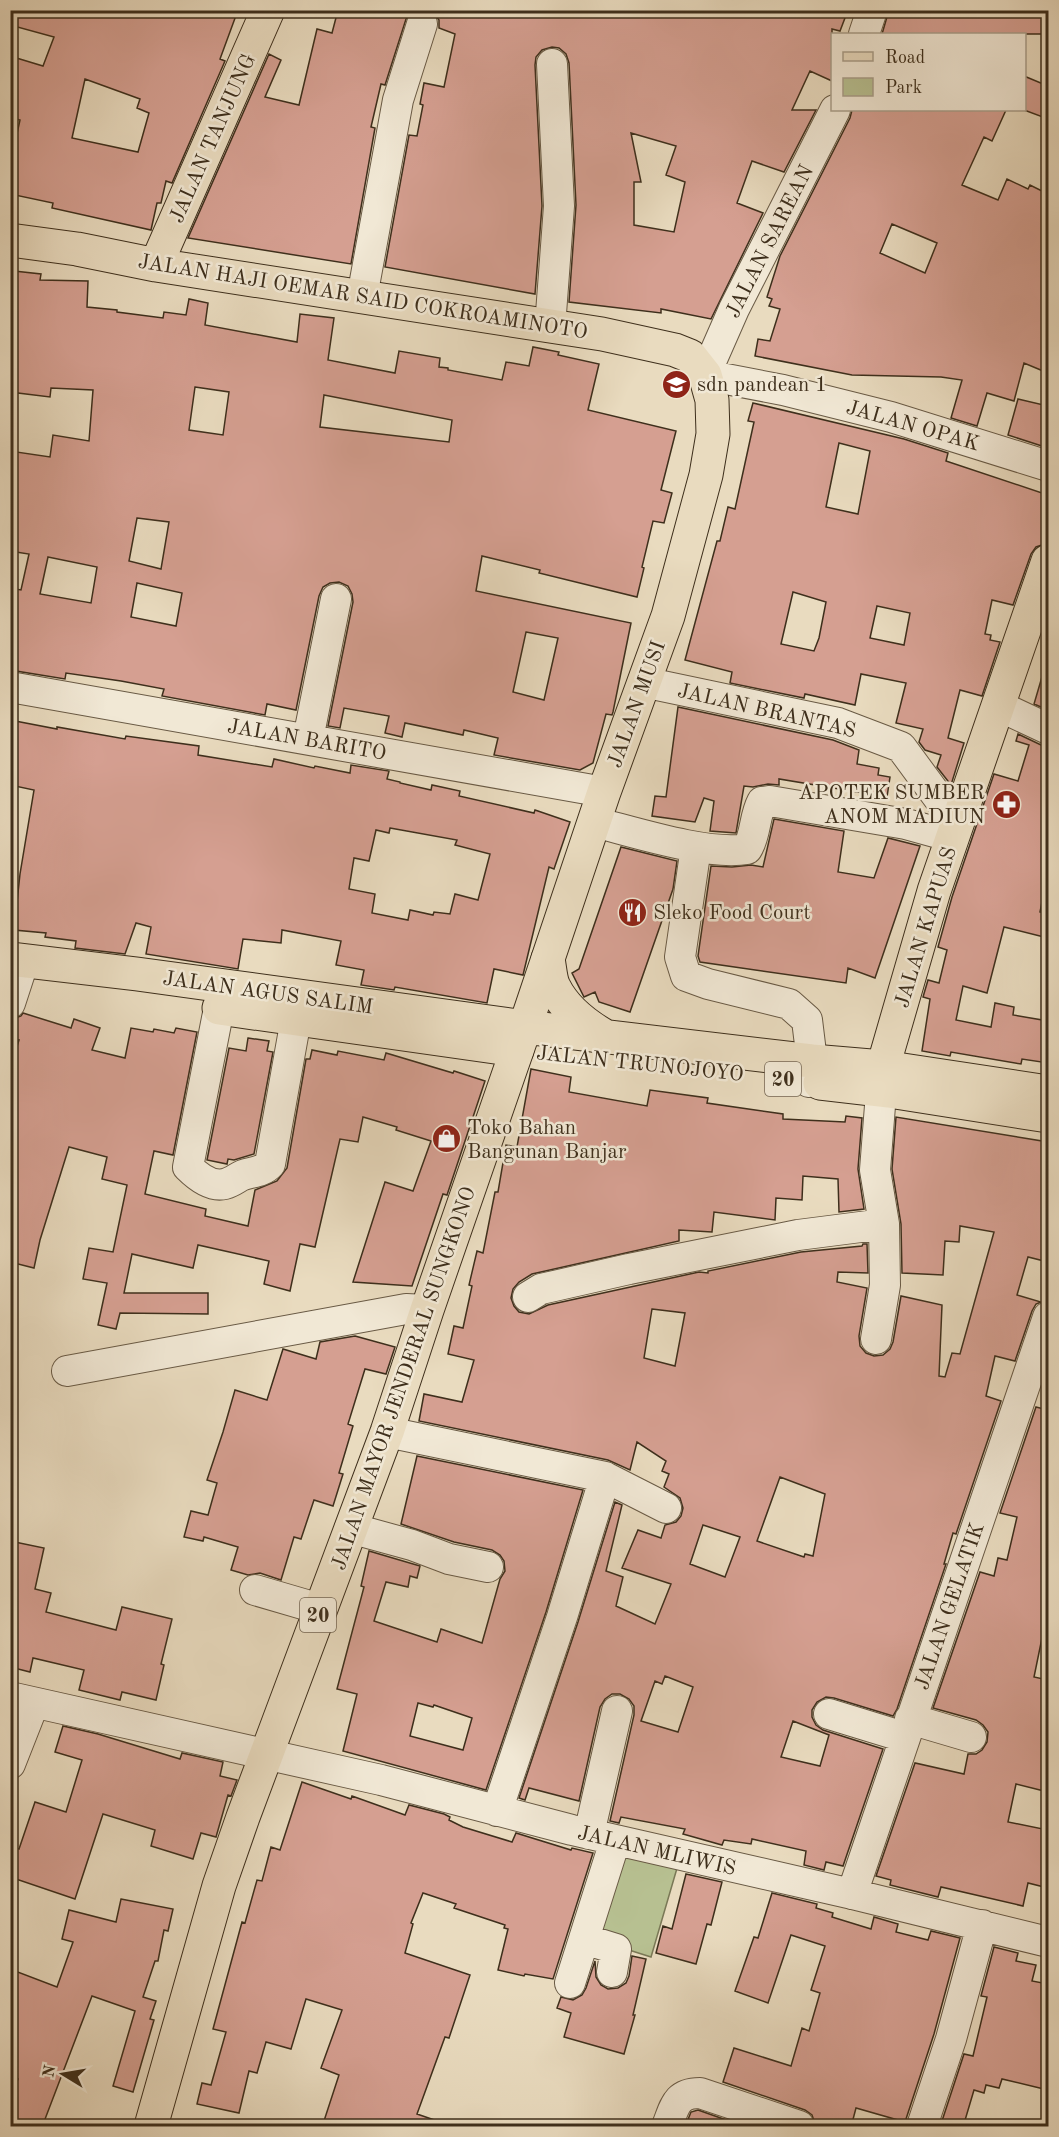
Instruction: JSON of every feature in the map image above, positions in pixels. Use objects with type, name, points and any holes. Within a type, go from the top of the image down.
[{"type":"main road","name":"JALAN TANJUNG","points":[[156,265],[268,10]]},
{"type":"main road","name":"JALAN HAJI OEMAR SAID COKROAMINOTO","points":[[10,240],[602,334],[675,350],[690,356],[705,375]]},
{"type":"main road","name":"JALAN MUSI","points":[[521,1038],[599,807],[668,616],[706,475],[713,434],[712,400],[705,375]]},
{"type":"main road","name":"JALAN KAPUAS","points":[[881,1079],[934,891],[1048,561]]},
{"type":"main road","points":[[548,959],[553,986],[572,1012],[586,1025],[606,1037]]},
{"type":"main road","points":[[15,977],[135,985],[219,1008],[297,1019],[521,1038]]},
{"type":"main road","name":"JALAN AGUS SALIM","points":[[135,985],[521,1038]]},
{"type":"main road","name":"JALAN TRUNOJOYO","points":[[521,1038],[606,1037],[811,1072]]},
{"type":"main road","name":"JALAN TRUNOJOYO","points":[[521,1038],[616,1058],[1048,1092]]},
{"type":"main road","name":"JALAN MAYOR JENDERAL SUNGKONO","points":[[151,2127],[219,1886],[387,1432],[521,1038]]},
{"type":"main road","name":"JALAN TRUNOJOYO","points":[[881,1079],[1048,1116]]},
{"type":"street","points":[[864,33],[872,10]]},
{"type":"street","points":[[362,297],[398,100],[422,24]]},
{"type":"street","points":[[550,327],[559,206],[552,64]]},
{"type":"street","name":"JALAN SAREAN","points":[[705,375],[734,309],[834,111]]},
{"type":"street","name":"JALAN OPAK","points":[[705,375],[783,390],[891,417],[1048,466]]},
{"type":"street","points":[[308,740],[336,599]]},
{"type":"street","name":"JALAN BRANTAS","points":[[643,682],[838,723],[902,747],[955,830]]},
{"type":"street","name":"JALAN BARITO","points":[[10,687],[308,740],[599,807],[696,847],[736,851],[747,849],[752,842],[756,814],[762,802],[770,801],[955,830]]},
{"type":"street","points":[[999,706],[1048,729]]},
{"type":"street","points":[[696,847],[680,957],[686,976],[708,984],[789,1004],[807,1020],[811,1072]]},
{"type":"street","points":[[219,1008],[188,1167],[198,1177],[215,1185],[230,1183],[239,1176],[263,1170],[270,1164],[297,1019]]},
{"type":"street","points":[[876,1339],[885,1286],[884,1224],[875,1170],[881,1079]]},
{"type":"street","points":[[528,1297],[541,1289],[798,1234],[884,1224]]},
{"type":"street","points":[[67,1371],[406,1309],[427,1310]]},
{"type":"street","name":"JALAN GELATIK","points":[[852,1894],[907,1728],[1040,1374],[1048,1317]]},
{"type":"street","points":[[387,1432],[605,1477],[666,1508]]},
{"type":"street","points":[[498,1811],[605,1477]]},
{"type":"street","points":[[350,1528],[412,1545],[449,1559],[488,1567]]},
{"type":"street","points":[[255,1590],[320,1609]]},
{"type":"street","points":[[10,1764],[22,1700]]},
{"type":"street","name":"JALAN MLIWIS","points":[[22,1700],[381,1780],[602,1837],[852,1894],[1048,1942]]},
{"type":"street","points":[[570,1983],[584,1939],[602,1837],[617,1711]]},
{"type":"street","points":[[829,1714],[971,1737]]},
{"type":"street","points":[[922,2127],[951,2039],[982,1925]]},
{"type":"street","points":[[584,1939],[616,1949],[612,1972]]},
{"type":"street","points":[[667,2127],[676,2103],[681,2097],[690,2093],[700,2093],[800,2127]]},
{"type":"green space","points":[[617,1843],[680,1858],[651,1957],[588,1937]]},
{"type":"building","points":[[10,10],[238,10],[220,59],[225,61],[172,183],[166,181],[161,203],[157,203],[151,230],[52,208],[53,203],[10,194],[10,165],[20,120],[16,119],[17,115],[10,113],[10,56],[43,66],[54,37],[10,25]],"holes":[[[85,79],[140,99],[137,108],[149,113],[138,152],[72,138]]]},
{"type":"building","points":[[338,10],[412,10],[406,19],[385,85],[381,84],[371,127],[375,128],[351,264],[188,238],[269,54],[281,60],[265,97],[299,105],[317,29],[332,33]]},
{"type":"building","points":[[432,10],[848,10],[840,31],[832,29],[831,33],[831,81],[810,71],[792,110],[816,110],[784,172],[752,161],[737,203],[763,213],[711,319],[661,309],[661,313],[569,302],[576,205],[569,63],[566,54],[559,48],[552,47],[542,50],[536,57],[535,65],[542,206],[535,294],[385,267],[409,135],[417,136],[423,105],[420,104],[424,83],[444,87],[455,34],[439,28],[439,20]],"holes":[[[631,133],[676,146],[666,175],[685,182],[674,232],[634,225],[634,182],[641,182]]]},
{"type":"building","points":[[889,10],[1048,10],[1048,34],[882,33]]},
{"type":"building","points":[[1026,77],[1048,86],[1048,119],[1026,111]]},
{"type":"building","points":[[852,111],[1006,111],[992,141],[984,137],[962,185],[998,200],[1007,179],[1028,189],[1030,185],[1048,194],[1048,373],[1024,363],[1014,401],[987,393],[977,426],[951,418],[962,380],[941,377],[852,375],[755,356],[758,339],[770,341],[780,309],[769,306],[772,299],[767,297],[780,256]],"holes":[[[892,224],[937,243],[925,273],[880,253]]]},
{"type":"building","points":[[14,271],[41,274],[40,280],[88,281],[87,307],[163,318],[164,312],[186,315],[189,299],[208,303],[205,325],[297,342],[300,314],[334,318],[328,360],[395,373],[399,351],[440,358],[439,367],[448,368],[448,370],[502,380],[506,362],[529,366],[533,347],[599,364],[588,410],[676,431],[661,490],[672,493],[664,523],[653,521],[637,597],[539,573],[540,570],[482,556],[476,591],[631,623],[613,712],[612,715],[606,714],[593,763],[580,770],[494,755],[498,738],[464,730],[463,735],[405,723],[402,737],[385,733],[389,716],[344,708],[340,728],[328,726],[353,602],[348,586],[339,582],[323,587],[319,596],[296,710],[267,704],[265,715],[162,696],[164,689],[121,681],[66,673],[65,679],[10,670],[10,588],[21,590],[29,554],[10,551],[10,451],[50,457],[53,435],[89,441],[93,390],[51,388],[50,397],[10,392],[10,309]],"holes":[[[195,387],[229,392],[223,435],[189,430]],[[324,395],[452,420],[449,442],[320,427]],[[137,518],[169,522],[161,569],[129,561]],[[48,557],[97,567],[91,603],[40,594]],[[137,583],[182,593],[176,626],[131,617]],[[526,632],[558,638],[544,700],[513,692]]]},
{"type":"building","points":[[1018,399],[1048,406],[1048,448],[1008,435]]},
{"type":"building","points":[[753,403],[904,439],[948,453],[946,461],[1048,495],[1048,543],[1036,547],[1031,554],[1013,605],[992,600],[985,634],[991,635],[990,640],[1000,642],[982,696],[960,690],[948,738],[964,743],[951,785],[937,767],[941,755],[925,750],[919,742],[923,729],[896,723],[906,683],[861,674],[855,705],[805,694],[804,698],[730,683],[732,672],[685,660],[728,507],[735,509],[754,422],[748,421]],"holes":[[[839,443],[870,451],[858,514],[826,507]],[[793,592],[826,602],[814,651],[781,644]],[[877,606],[910,613],[904,645],[870,638]]]},
{"type":"building","points":[[1044,670],[1048,671],[1048,710],[1034,704]]},
{"type":"building","points":[[678,707],[833,740],[859,750],[857,764],[879,768],[878,775],[890,777],[887,797],[779,779],[779,785],[744,786],[736,833],[710,831],[714,801],[704,798],[695,822],[652,816],[655,796],[666,797]]},
{"type":"building","points":[[10,720],[125,739],[126,736],[199,746],[198,755],[272,767],[274,759],[350,773],[351,765],[389,771],[387,779],[400,783],[431,790],[432,785],[460,791],[459,796],[534,813],[535,810],[570,822],[554,869],[549,867],[523,975],[494,969],[487,1003],[395,987],[394,990],[361,985],[364,970],[336,965],[341,941],[282,930],[281,943],[243,939],[238,969],[146,954],[151,927],[136,923],[125,954],[75,948],[76,941],[45,937],[46,933],[14,930],[20,874],[34,790],[10,785]],"holes":[[[390,828],[457,840],[455,845],[490,854],[478,900],[455,894],[450,914],[434,912],[433,915],[410,910],[408,920],[372,913],[375,894],[349,889],[354,858],[369,861],[376,830],[389,833]]]},
{"type":"building","points":[[1018,734],[1048,746],[1048,883],[1046,882],[1040,912],[1048,914],[1048,938],[1004,927],[987,993],[963,986],[956,1020],[991,1027],[995,1003],[1014,1007],[1013,1015],[1048,1021],[1048,1063],[1022,1059],[1021,1064],[951,1052],[950,1056],[922,1051],[930,999],[923,997],[928,980],[939,983],[947,950],[938,947],[952,897],[994,774],[1018,781],[1029,745],[1016,741]]},
{"type":"building","points":[[774,819],[844,831],[838,872],[874,878],[888,838],[920,846],[875,978],[848,968],[846,983],[700,962],[698,956],[711,866],[763,867]]},
{"type":"building","name":"Sleko Food Court","points":[[621,847],[677,861],[673,889],[630,1012],[599,1002],[595,992],[584,997],[572,973],[579,969]]},
{"type":"building","points":[[23,1013],[71,1028],[74,1019],[100,1028],[92,1050],[125,1058],[131,1028],[174,1033],[176,1028],[197,1032],[173,1155],[154,1151],[145,1194],[206,1209],[205,1216],[248,1226],[255,1190],[277,1181],[287,1168],[306,1059],[310,1059],[312,1050],[337,1055],[338,1051],[384,1060],[386,1053],[485,1081],[447,1195],[443,1194],[412,1286],[353,1282],[385,1182],[413,1191],[431,1141],[396,1130],[397,1127],[363,1117],[358,1142],[340,1139],[315,1247],[300,1244],[290,1291],[264,1284],[269,1261],[198,1245],[193,1268],[132,1254],[124,1293],[208,1293],[208,1314],[120,1313],[116,1329],[98,1325],[107,1283],[83,1279],[89,1248],[113,1252],[127,1185],[102,1179],[107,1157],[69,1147],[40,1240],[34,1268],[10,1262],[10,1071],[19,1040],[10,1039],[10,1020]]},
{"type":"building","points":[[248,1038],[269,1041],[267,1051],[273,1052],[254,1154],[234,1160],[228,1159],[227,1164],[207,1160],[229,1048],[246,1051]]},
{"type":"building","points":[[531,1069],[571,1077],[569,1092],[647,1106],[650,1090],[708,1098],[707,1103],[783,1114],[783,1119],[845,1122],[846,1116],[862,1118],[858,1169],[864,1209],[839,1212],[838,1179],[803,1176],[802,1200],[776,1198],[775,1220],[714,1212],[712,1232],[679,1230],[679,1241],[532,1274],[519,1282],[513,1289],[511,1298],[519,1312],[529,1314],[548,1305],[699,1272],[708,1273],[708,1271],[801,1252],[867,1244],[868,1273],[838,1272],[837,1282],[867,1288],[859,1336],[860,1346],[866,1353],[874,1356],[883,1355],[890,1349],[901,1296],[942,1305],[939,1376],[945,1377],[952,1353],[960,1354],[994,1232],[960,1226],[959,1242],[945,1241],[943,1275],[902,1273],[901,1224],[892,1169],[896,1117],[1048,1142],[1048,1262],[1028,1257],[1017,1295],[1041,1302],[1036,1304],[1032,1311],[1015,1361],[995,1356],[986,1396],[1001,1401],[956,1534],[953,1533],[944,1564],[946,1564],[897,1709],[893,1716],[826,1697],[817,1702],[812,1710],[812,1717],[816,1725],[823,1730],[883,1749],[843,1866],[826,1862],[824,1870],[804,1865],[806,1851],[752,1839],[751,1844],[724,1840],[722,1845],[683,1834],[685,1829],[621,1817],[619,1823],[610,1821],[634,1715],[634,1706],[629,1699],[620,1694],[612,1694],[600,1707],[579,1801],[529,1788],[525,1800],[519,1798],[578,1622],[615,1502],[622,1505],[606,1571],[623,1577],[616,1606],[655,1624],[671,1584],[622,1568],[638,1530],[661,1538],[665,1525],[676,1522],[683,1508],[680,1498],[664,1487],[669,1474],[662,1471],[666,1461],[637,1442],[630,1470],[608,1460],[419,1421],[424,1394],[462,1402],[474,1360],[448,1354],[454,1326],[463,1328],[472,1286],[469,1285],[477,1251],[483,1253],[495,1192],[498,1192],[506,1145],[517,1147]],"holes":[[[652,1309],[685,1313],[675,1366],[644,1358]],[[780,1477],[825,1494],[813,1556],[805,1554],[804,1557],[757,1541]],[[703,1525],[740,1537],[725,1577],[690,1564]],[[665,1676],[693,1687],[678,1732],[641,1721],[655,1681],[662,1684]],[[793,1721],[829,1735],[820,1766],[781,1757]]]},
{"type":"building","points":[[355,1336],[395,1347],[386,1374],[365,1369],[348,1424],[353,1426],[339,1473],[343,1474],[333,1506],[314,1500],[301,1539],[294,1537],[281,1580],[260,1573],[248,1575],[231,1570],[238,1547],[204,1537],[203,1541],[184,1537],[191,1511],[208,1515],[217,1483],[207,1480],[235,1390],[267,1400],[283,1349],[316,1359],[320,1342]]},
{"type":"building","points":[[1036,1407],[1048,1410],[1048,1635],[1043,1633],[1034,1677],[1048,1680],[1048,1792],[1016,1784],[1008,1822],[1048,1830],[1048,1888],[1028,1883],[1023,1906],[941,1887],[938,1897],[890,1885],[891,1880],[876,1876],[915,1763],[964,1774],[968,1754],[976,1754],[987,1742],[988,1732],[976,1720],[933,1708],[980,1572],[994,1576],[998,1558],[1007,1560],[1017,1517],[1000,1513]]},
{"type":"building","points":[[417,1456],[583,1490],[546,1612],[486,1790],[343,1751],[357,1694],[337,1689],[364,1587],[361,1586],[369,1551],[420,1566],[417,1578],[410,1576],[408,1587],[386,1582],[374,1621],[437,1642],[441,1629],[482,1643],[500,1579],[505,1571],[504,1561],[492,1550],[454,1542],[401,1524]],"holes":[[[418,1703],[433,1707],[434,1705],[472,1718],[463,1750],[410,1736]]]},
{"type":"building","points":[[10,1541],[44,1548],[35,1589],[51,1593],[46,1612],[116,1630],[122,1607],[172,1619],[161,1664],[164,1665],[156,1700],[122,1692],[120,1700],[79,1690],[84,1670],[33,1658],[30,1672],[10,1667]]},
{"type":"building","points":[[63,1726],[98,1734],[180,1759],[182,1753],[223,1762],[220,1776],[237,1780],[231,1796],[228,1795],[216,1837],[201,1833],[193,1859],[151,1846],[155,1830],[103,1814],[75,1899],[10,1877],[10,1846],[19,1849],[35,1802],[66,1812],[82,1760],[55,1752]]},
{"type":"building","points":[[302,1782],[351,1799],[352,1796],[405,1815],[409,1805],[444,1814],[450,1817],[449,1820],[463,1827],[512,1842],[516,1833],[571,1850],[572,1848],[593,1853],[553,1979],[498,1970],[508,1929],[504,1928],[505,1925],[454,1908],[456,1904],[423,1893],[411,1923],[413,1924],[405,1953],[470,1975],[449,2038],[445,2037],[417,2114],[446,2124],[445,2127],[322,2127],[339,2075],[321,2068],[342,2010],[306,1999],[291,2049],[266,2042],[257,2073],[249,2071],[239,2113],[197,2104],[202,2083],[211,2085],[226,2032],[213,2029],[242,1922],[245,1923],[257,1880],[262,1881],[271,1847],[280,1850]]},
{"type":"building","points":[[686,1874],[722,1882],[711,1925],[707,1924],[696,1964],[656,1953],[663,1926],[672,1929]]},
{"type":"building","points":[[772,1893],[817,1904],[816,1908],[833,1913],[832,1917],[871,1929],[874,1917],[898,1924],[896,1932],[928,1940],[931,1931],[960,1938],[934,2034],[905,2122],[856,2108],[851,2127],[816,2127],[812,2115],[805,2110],[723,2082],[734,2048],[791,2066],[802,2028],[809,2031],[820,1993],[811,1990],[825,1946],[791,1935],[768,2003],[735,1991],[754,1937],[758,1938]]},
{"type":"building","points":[[121,1899],[173,1909],[168,1931],[164,1930],[158,1961],[155,1961],[143,1997],[156,2001],[150,2019],[154,2020],[133,2092],[113,2086],[135,2011],[92,1996],[42,2127],[10,2127],[10,2100],[18,2079],[10,2077],[10,1969],[57,1987],[73,1942],[62,1939],[69,1910],[116,1922]]},
{"type":"building","points":[[994,1947],[1018,1953],[1016,1961],[1036,1965],[1032,1981],[1048,1984],[1048,2090],[1002,2079],[999,2088],[986,2085],[984,2093],[974,2090],[963,2127],[940,2127],[964,2054],[973,2056],[987,1997],[981,1996]]},
{"type":"building","points":[[632,1956],[646,1959],[633,2015],[635,2015],[624,2054],[564,2037],[571,2013],[557,2008],[561,1997],[573,2000],[582,1995],[595,1961],[596,1977],[601,1985],[608,1989],[618,1988],[626,1983]]},
{"type":"building","points":[[698,2110],[746,2127],[685,2127],[691,2112]]},
{"type":"place","name":"sdn pandean 1","points":[[676,384]]},
{"type":"place","name":"APOTEK SUMBER ANOM MADIUN","points":[[1006,804]]},
{"type":"place","name":"Sleko Food Court","points":[[632,912]]},
{"type":"place","name":"Toko Bahan Bangunan Banjar","points":[[446,1139]]}]
